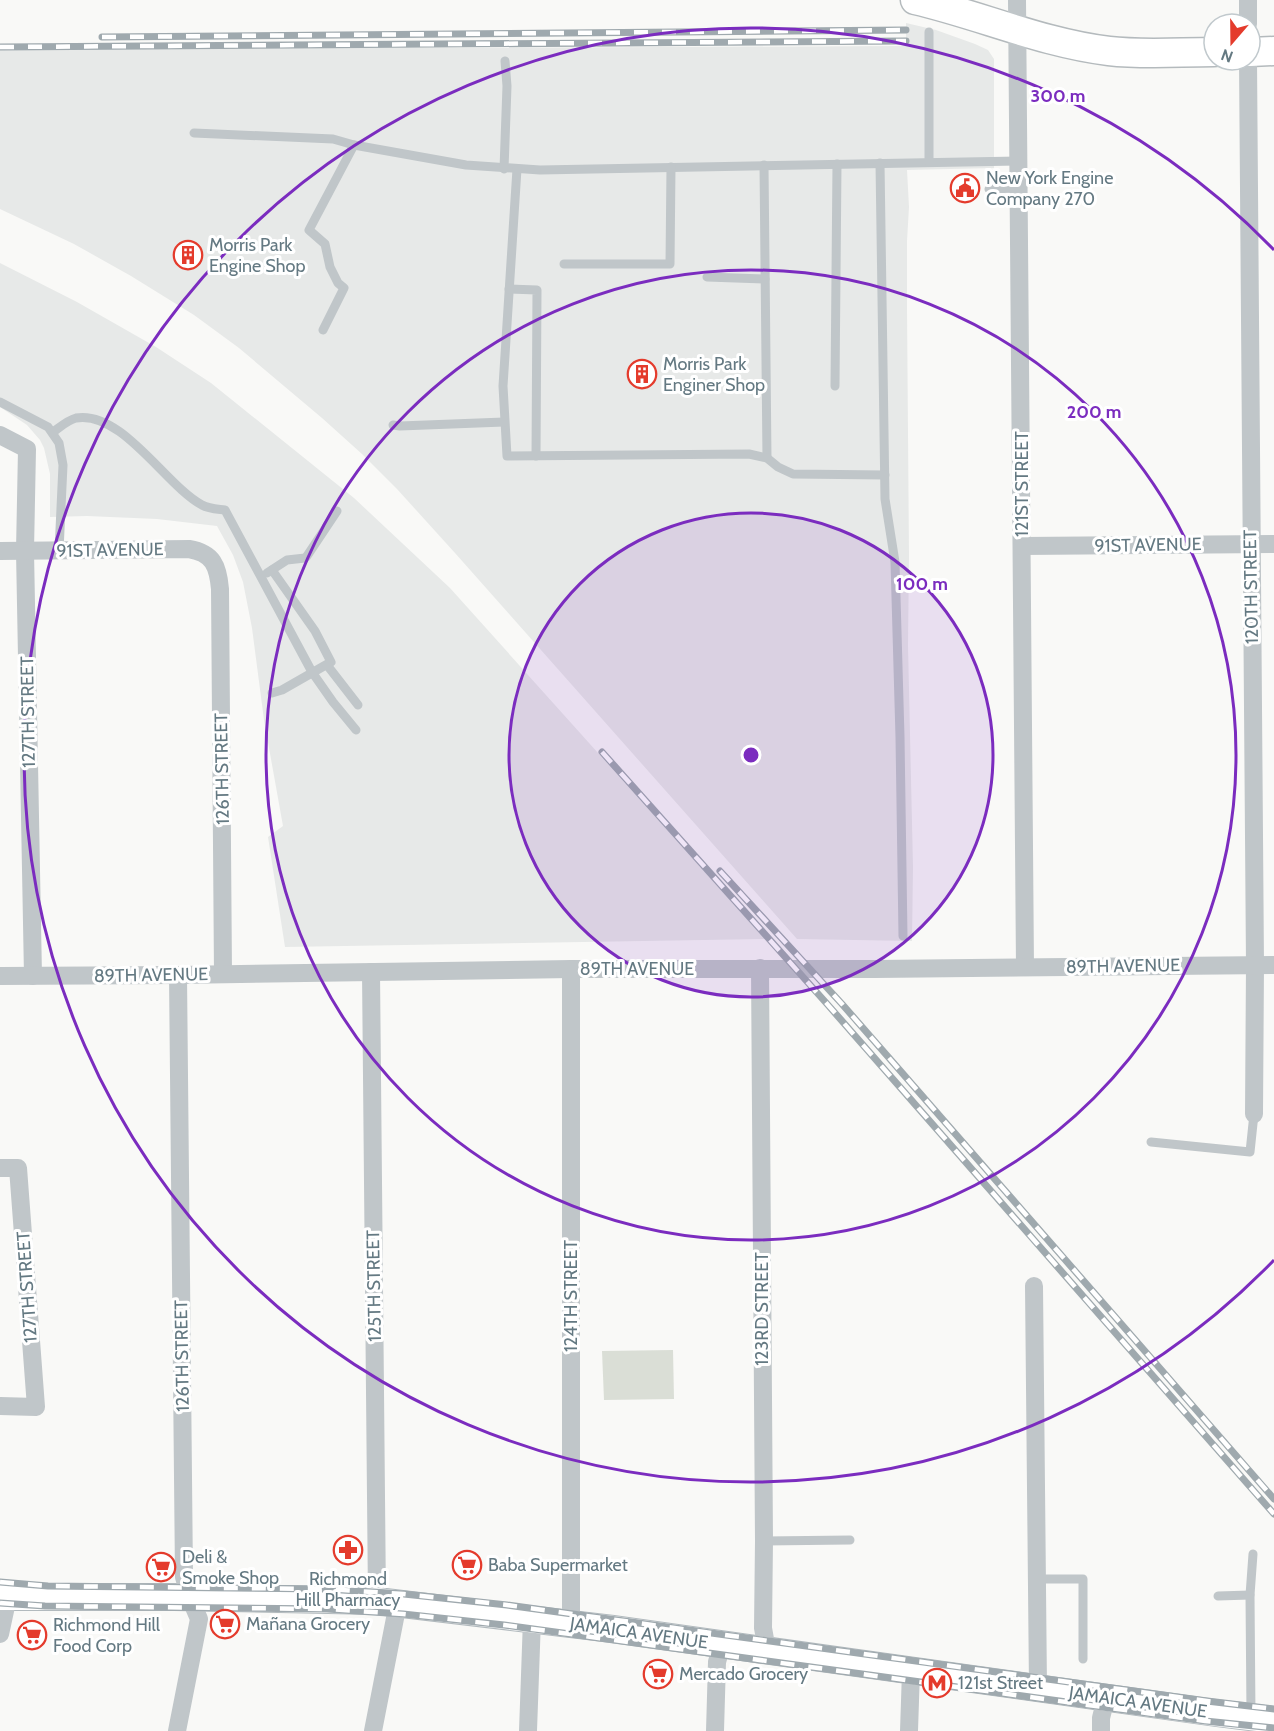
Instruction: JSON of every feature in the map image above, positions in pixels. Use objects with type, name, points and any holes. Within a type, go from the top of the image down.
[{"type":"main road","points":[[915,0],[1017,32],[1108,51],[1202,52]]},
{"type":"main road","name":"JAMAICA AVENUE","points":[[4,1597],[387,1602],[571,1624],[1263,1718]]},
{"type":"street","name":"121ST STREET","points":[[1017,0],[1025,967]]},
{"type":"street","name":"120TH STREET","points":[[1248,72],[1255,965],[1254,1114]]},
{"type":"street","name":"127TH STREET","points":[[0,435],[27,449],[25,550],[33,976]]},
{"type":"street","name":"91ST AVENUE","points":[[1022,546],[1274,544]]},
{"type":"street","name":"91ST AVENUE","points":[[0,551],[189,549],[205,555],[215,565]]},
{"type":"street","name":"126TH STREET","points":[[215,565],[220,589],[223,973]]},
{"type":"street","name":"89TH AVENUE","points":[[0,976],[571,969],[1274,965]]},
{"type":"street","name":"123RD STREET","points":[[760,968],[763,1628],[767,1650]]},
{"type":"street","name":"124TH STREET","points":[[571,969],[571,1624]]},
{"type":"street","name":"125TH STREET","points":[[371,972],[387,1602],[373,1731]]},
{"type":"street","name":"126TH STREET","points":[[177,1731],[199,1619],[184,1577],[178,975]]},
{"type":"street","name":"127TH STREET","points":[[0,1406],[36,1407],[9,1168]]},
{"type":"street","points":[[1034,1286],[1038,1688]]},
{"type":"street","points":[[0,1635],[4,1597]]},
{"type":"street","points":[[528,1731],[532,1619]]},
{"type":"street","points":[[715,1731],[717,1662],[722,1644]]},
{"type":"street","points":[[909,1731],[911,1671]]},
{"type":"street","points":[[1101,1731],[1101,1718],[1106,1698]]},
{"type":"lane","points":[[928,32],[928,162]]},
{"type":"lane","points":[[504,168],[507,86],[505,61]]},
{"type":"lane","points":[[194,133],[333,139],[354,145],[466,165],[540,170],[1019,161]]},
{"type":"lane","points":[[323,330],[344,288],[338,283],[330,267],[325,244],[309,230],[354,145]]},
{"type":"lane","points":[[880,163],[885,475],[886,508],[895,552],[903,936]]},
{"type":"lane","points":[[835,386],[837,164]]},
{"type":"lane","points":[[764,165],[767,458]]},
{"type":"lane","points":[[564,264],[670,264],[670,167]]},
{"type":"lane","points":[[517,169],[503,386],[507,456],[749,454],[767,458],[783,470],[798,475],[885,475]]},
{"type":"lane","points":[[988,189],[1019,188]]},
{"type":"lane","points":[[707,277],[765,279]]},
{"type":"lane","points":[[509,289],[537,290],[536,456]]},
{"type":"lane","points":[[0,402],[35,419],[53,432],[59,443],[62,457],[59,551]]},
{"type":"lane","points":[[53,432],[75,418],[97,419],[108,424],[147,455],[191,498],[204,506],[225,510],[312,672],[356,730]]},
{"type":"lane","points":[[393,425],[504,422]]},
{"type":"lane","points":[[260,577],[287,560],[305,558],[336,512]]},
{"type":"lane","points":[[272,570],[315,631],[331,662],[273,693]]},
{"type":"lane","points":[[327,665],[358,705]]},
{"type":"lane","points":[[1151,1142],[1250,1152],[1254,1114]]},
{"type":"lane","points":[[764,1541],[850,1540]]},
{"type":"lane","points":[[1253,1554],[1250,1594],[1263,1718]]},
{"type":"lane","points":[[1037,1579],[1083,1579],[1083,1659]]},
{"type":"lane","points":[[1218,1596],[1250,1594]]},
{"type":"shaded area","points":[[906,23],[936,30],[975,44],[988,50],[994,59],[994,168],[907,170],[909,207],[907,241],[908,645],[913,867],[912,941],[797,939],[455,553],[362,454],[239,348],[194,315],[74,244],[0,209],[0,50],[91,47],[898,46],[906,45]]},
{"type":"shaded area","points":[[0,263],[77,302],[156,347],[211,383],[354,498],[450,588],[765,939],[285,947],[268,837],[283,826],[264,720],[252,628],[243,582],[233,555],[217,526],[157,519],[50,517],[50,474],[44,448],[27,425],[0,407]]},
{"type":"shaded area","points":[[673,1350],[674,1399],[604,1400],[602,1351]]},
{"type":"railway","points":[[102,37],[906,30]]},
{"type":"railway","points":[[0,47],[906,41]]},
{"type":"railway","points":[[602,752],[828,1005],[1274,1514]]},
{"type":"railway","points":[[720,871],[842,1004],[1274,1499]]},
{"type":"railway","points":[[0,1582],[48,1586],[326,1589],[404,1594],[507,1605],[1274,1709]]},
{"type":"railway","points":[[0,1603],[45,1606],[327,1609],[403,1614],[504,1625],[1205,1721],[1274,1728]]},
{"type":"place","name":"New York Engine Company 270","points":[[965,188]]},
{"type":"place","name":"Morris Park Engine Shop","points":[[188,255]]},
{"type":"place","name":"Morris Park Enginer Shop","points":[[642,374]]},
{"type":"place","name":"Richmond Hill Pharmacy","points":[[348,1550]]},
{"type":"place","name":"Baba Supermarket","points":[[467,1565]]},
{"type":"place","name":"Deli & Smoke Shop","points":[[161,1567]]},
{"type":"place","name":"Mañana Grocery","points":[[225,1624]]},
{"type":"place","name":"Richmond Hill Food Corp","points":[[32,1635]]},
{"type":"place","name":"Mercado Grocery","points":[[658,1674]]},
{"type":"place","name":"121st Street","points":[[937,1683]]}]
